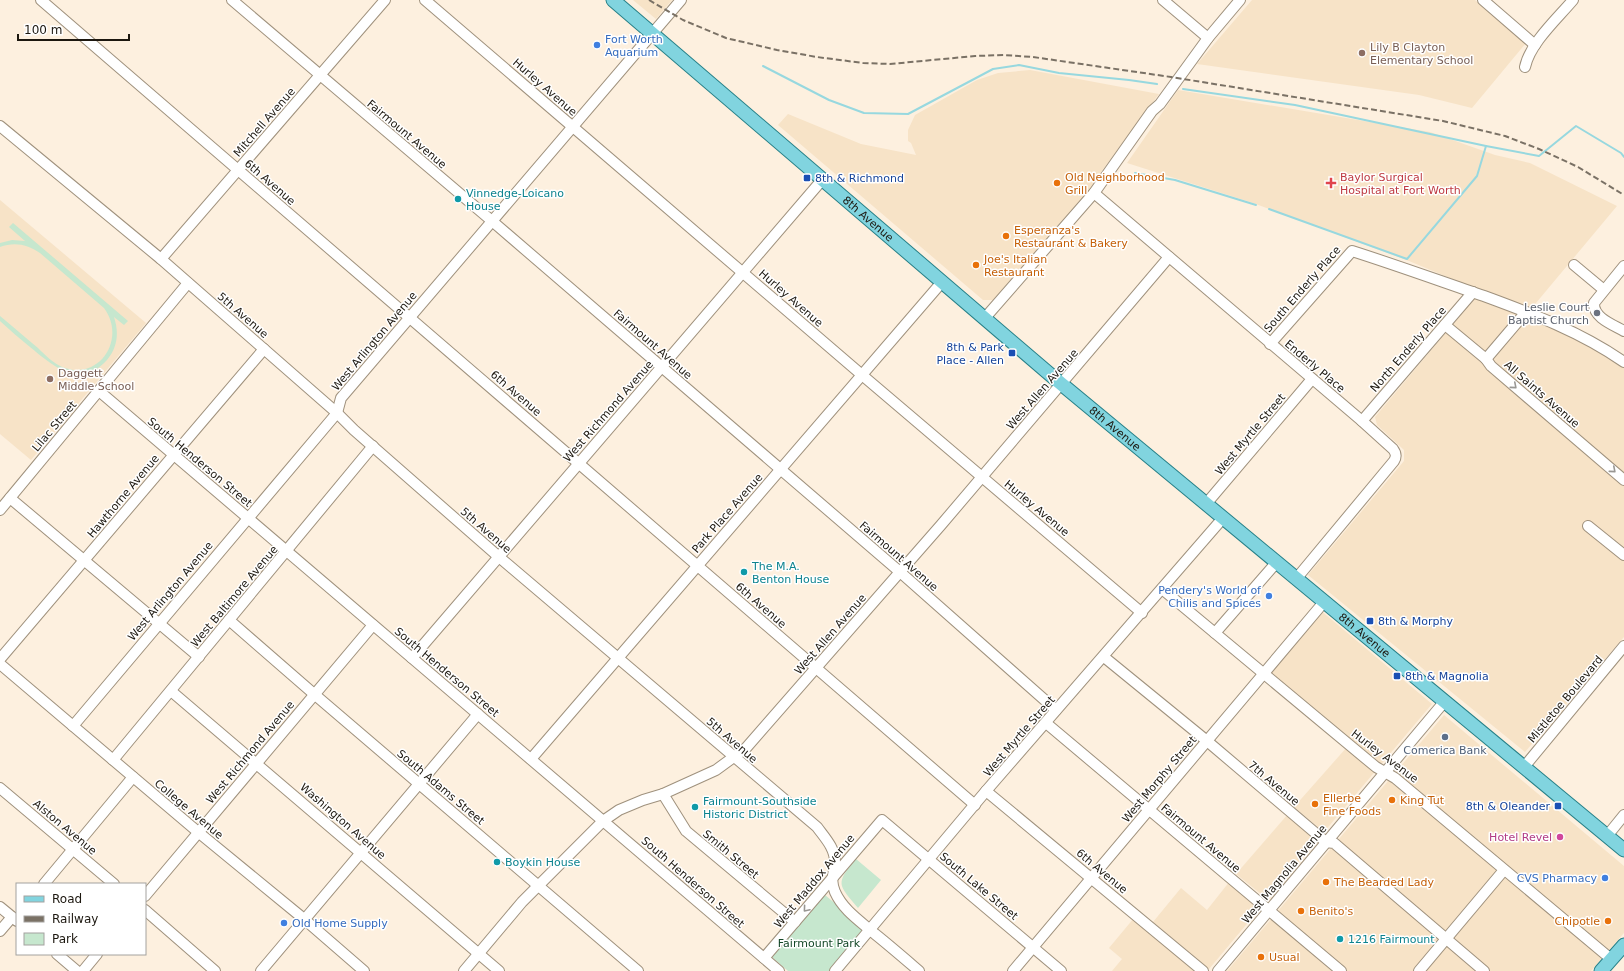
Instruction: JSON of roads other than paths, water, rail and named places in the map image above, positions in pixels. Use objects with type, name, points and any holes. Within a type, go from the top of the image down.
[{"type":"main road","name":"8th Avenue","points":[[613,0],[984,319],[1624,850]]},
{"type":"main road","points":[[1601,971],[1624,945]]},
{"type":"street","name":"6th Avenue","points":[[41,0],[975,805]]},
{"type":"street","name":"Fairmount Avenue","points":[[232,0],[492,221],[900,572],[1056,710]]},
{"type":"street","name":"Mitchell Avenue","points":[[161,259],[385,0]]},
{"type":"street","name":"Hurley Avenue","points":[[425,0],[1142,613]]},
{"type":"street","name":"West Arlington Avenue","points":[[72,726],[337,413],[340,398],[669,12],[681,0]]},
{"type":"street","points":[[1163,0],[1208,38]]},
{"type":"street","points":[[984,319],[1094,193],[1152,111],[1160,104],[1201,46],[1240,0]]},
{"type":"street","points":[[1483,0],[1535,45]]},
{"type":"street","points":[[1526,67],[1527,60],[1535,45],[1573,0]]},
{"type":"street","name":"5th Avenue","points":[[0,127],[161,259],[499,557],[817,827],[828,840],[833,850],[835,863],[831,879]]},
{"type":"street","name":"West Richmond Avenue","points":[[412,658],[822,180]]},
{"type":"street","name":"Enderly Place","points":[[1094,193],[1393,449],[1396,457],[1394,461],[1296,579]]},
{"type":"street","name":"South Enderly Place","points":[[1270,344],[1352,251],[1473,292]]},
{"type":"street","name":"West Allen Avenue","points":[[464,971],[538,885],[603,821],[619,810],[663,794],[716,770],[746,748],[982,477],[1169,257]]},
{"type":"street","points":[[1574,265],[1604,290]]},
{"type":"street","points":[[1624,266],[1594,303],[1595,310],[1603,318],[1624,331]]},
{"type":"street","name":"Park Place Avenue","points":[[531,759],[942,282]]},
{"type":"street","name":"Lilac Street","points":[[0,509],[188,283]]},
{"type":"street","points":[[1473,292],[1565,328],[1606,350],[1624,362]]},
{"type":"street","name":"North Enderly Place","points":[[1362,421],[1473,292]]},
{"type":"street","points":[[1486,359],[1526,312]]},
{"type":"street","name":"All Saints Avenue","points":[[1446,324],[1486,359],[1491,366],[1624,480]]},
{"type":"street","name":"Hawthorne Avenue","points":[[0,659],[264,349]]},
{"type":"street","name":"West Myrtle Street","points":[[1206,504],[1312,379]]},
{"type":"street","name":"South Henderson Street","points":[[98,391],[779,971]]},
{"type":"street","name":"West Baltimore Avenue","points":[[113,760],[373,446]]},
{"type":"street","points":[[10,498],[199,657]]},
{"type":"street","name":"West Myrtle Street","points":[[835,971],[986,791],[1056,710],[1104,658],[1223,518]]},
{"type":"street","points":[[1588,526],[1624,556]]},
{"type":"street","points":[[1215,633],[1276,562]]},
{"type":"street","name":"Hurley Avenue","points":[[1162,589],[1376,767],[1401,782],[1611,960]]},
{"type":"street","name":"West Morphy Street","points":[[1013,971],[1324,602]]},
{"type":"street","name":"South Adams Street","points":[[229,620],[638,971]]},
{"type":"street","name":"West Richmond Avenue","points":[[146,895],[373,625]]},
{"type":"street","name":"Mistletoe Boulevard","points":[[1524,767],[1624,646]]},
{"type":"street","name":"7th Avenue","points":[[1104,658],[1207,741],[1326,842],[1334,843],[1484,971]]},
{"type":"street","name":"College Avenue","points":[[0,664],[364,971]]},
{"type":"street","name":"Washington Avenue","points":[[171,690],[499,971]]},
{"type":"street","name":"West Magnolia Avenue","points":[[1218,971],[1445,700]]},
{"type":"street","points":[[261,971],[478,714]]},
{"type":"street","name":"Fairmount Avenue","points":[[1046,723],[1341,971]]},
{"type":"street","points":[[45,883],[133,777]]},
{"type":"street","name":"Alston Avenue","points":[[0,788],[113,883]]},
{"type":"street","name":"6th Avenue","points":[[986,791],[1203,971]]},
{"type":"street","name":"Smith Street","points":[[663,794],[686,831],[794,922]]},
{"type":"street","points":[[1607,836],[1624,815]]},
{"type":"street","name":"West Maddox Avenue","points":[[764,958],[882,820]]},
{"type":"street","name":"South Lake Street","points":[[882,820],[1061,971]]},
{"type":"street","points":[[1419,971],[1504,870]]},
{"type":"street","points":[[831,879],[842,904],[852,916],[919,971]]},
{"type":"street","points":[[0,906],[15,918],[0,931]]},
{"type":"street","points":[[146,911],[215,971]]},
{"type":"street","points":[[58,955],[77,971]]},
{"type":"street","points":[[83,971],[96,955]]},
{"type":"waterway","points":[[763,66],[829,100],[864,113],[908,114],[993,69],[1019,65],[1059,73],[1157,84]]},
{"type":"waterway","points":[[1183,89],[1295,105],[1486,146]]},
{"type":"waterway","points":[[1269,209],[1407,259],[1477,176],[1486,146],[1539,156],[1576,126],[1621,153],[1624,157]]},
{"type":"waterway","points":[[1135,173],[1175,180],[1256,205]]},
{"type":"railway","points":[[649,0],[683,20],[726,38],[777,50],[817,57],[863,63],[890,64],[975,56],[1004,55],[1033,57],[1171,77],[1443,121],[1505,136],[1539,149],[1578,167],[1624,195]]},
{"type":"place","name":"Fort Worth Aquarium","points":[[597,45]]},
{"type":"place","name":"Lily B Clayton Elementary School","points":[[1362,53]]},
{"type":"place","name":"8th & Richmond","points":[[807,178]]},
{"type":"place","name":"Old Neighborhood Grill","points":[[1057,183]]},
{"type":"place","name":"Baylor Surgical Hospital at Fort Worth","points":[[1331,183]]},
{"type":"place","name":"Vinnedge-Loicano House","points":[[458,199]]},
{"type":"place","name":"Esperanza's Restaurant & Bakery","points":[[1006,236]]},
{"type":"place","name":"Joe's Italian Restaurant","points":[[976,265]]},
{"type":"place","name":"Leslie Court Baptist Church","points":[[1597,313]]},
{"type":"place","name":"8th & Park Place - Allen","points":[[1012,353]]},
{"type":"place","name":"Daggett Middle School","points":[[50,379]]},
{"type":"place","name":"The M.A. Benton House","points":[[744,572]]},
{"type":"place","name":"Pendery's World of Chilis and Spices","points":[[1269,596]]},
{"type":"place","name":"8th & Morphy","points":[[1370,621]]},
{"type":"place","name":"8th & Magnolia","points":[[1397,676]]},
{"type":"place","name":"Comerica Bank","points":[[1445,737]]},
{"type":"place","name":"King Tut","points":[[1392,800]]},
{"type":"place","name":"Ellerbe Fine Foods","points":[[1315,804]]},
{"type":"place","name":"8th & Oleander","points":[[1558,806]]},
{"type":"place","name":"Fairmount-Southside Historic District","points":[[695,807]]},
{"type":"place","name":"Hotel Revel","points":[[1560,837]]},
{"type":"place","name":"Boykin House","points":[[497,862]]},
{"type":"place","name":"CVS Pharmacy","points":[[1605,878]]},
{"type":"place","name":"The Bearded Lady","points":[[1326,882]]},
{"type":"place","name":"Benito's","points":[[1301,911]]},
{"type":"place","name":"Chipotle","points":[[1608,921]]},
{"type":"place","name":"Old Home Supply","points":[[284,923]]},
{"type":"place","name":"1216 Fairmount","points":[[1340,939]]},
{"type":"place","name":"Usual","points":[[1261,957]]},
{"type":"park label","name":"Fairmount Park","points":[[819,943]]}]
